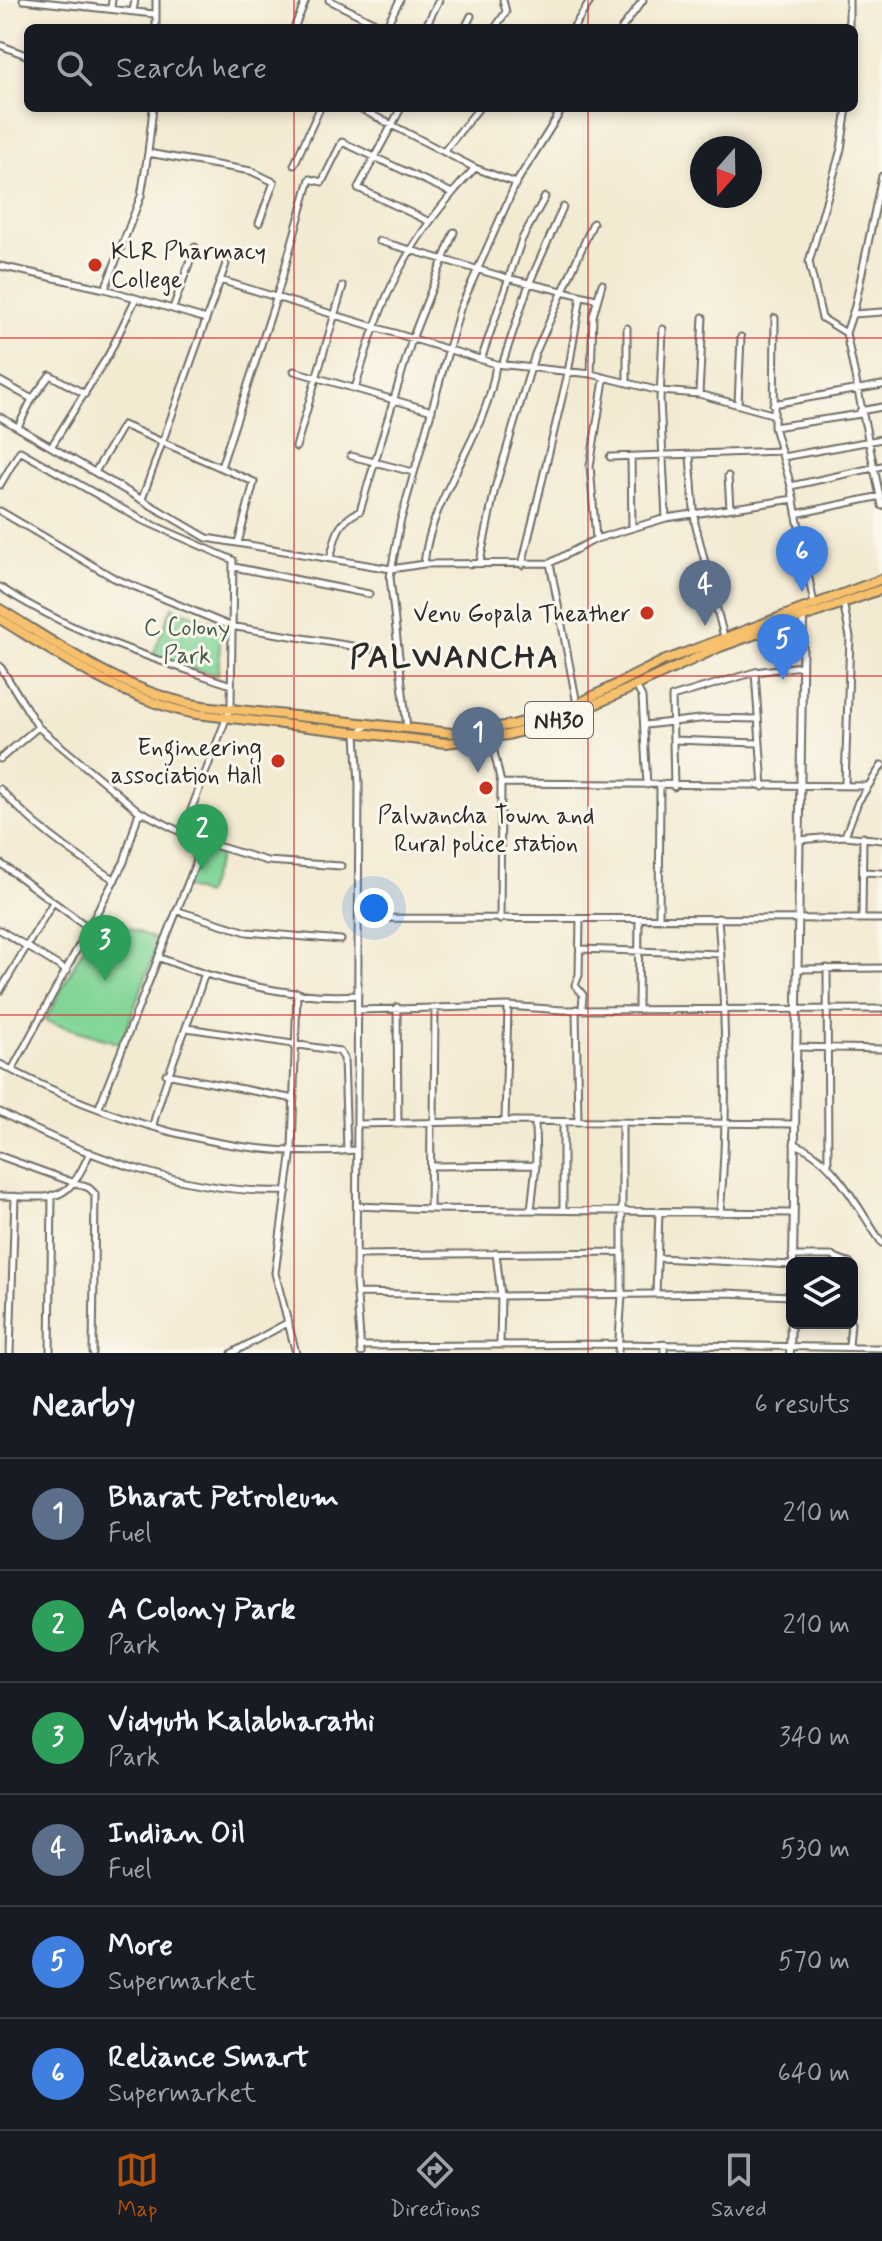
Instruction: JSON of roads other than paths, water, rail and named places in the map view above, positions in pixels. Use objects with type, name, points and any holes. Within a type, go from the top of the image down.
[{"type":"highway","name":"NH30","points":[[0,619],[95,677],[140,698],[181,711],[446,743],[491,738],[561,720],[635,683],[720,647],[793,622],[814,605],[882,579]]},
{"type":"highway","name":"NH30","points":[[0,609],[100,670],[143,691],[185,703],[452,733],[504,727],[577,705],[663,661],[779,616],[803,613],[882,589]]},
{"type":"street","points":[[23,0],[69,2],[154,14]]},
{"type":"street","points":[[111,8],[112,0]]},
{"type":"street","points":[[133,11],[135,0]]},
{"type":"street","points":[[155,24],[156,0]]},
{"type":"street","points":[[296,24],[306,0]]},
{"type":"street","points":[[329,0],[378,24]]},
{"type":"street","points":[[346,7],[349,0]]},
{"type":"street","points":[[387,24],[400,0]]},
{"type":"street","points":[[427,24],[439,0]]},
{"type":"street","points":[[498,24],[506,12],[503,0]]},
{"type":"street","points":[[576,24],[591,0]]},
{"type":"street","points":[[625,24],[643,0]]},
{"type":"street","points":[[849,0],[849,24]]},
{"type":"street","points":[[467,24],[471,16]]},
{"type":"street","points":[[0,45],[24,54]]},
{"type":"street","points":[[105,289],[141,196],[153,112]]},
{"type":"street","points":[[294,165],[318,112]]},
{"type":"street","points":[[367,112],[475,168],[516,183]]},
{"type":"street","points":[[398,112],[358,188],[428,221]]},
{"type":"street","points":[[445,150],[476,112]]},
{"type":"street","points":[[407,728],[391,599],[391,569],[413,472],[448,350],[477,269],[516,183],[560,112]]},
{"type":"street","points":[[846,112],[841,149],[809,262],[822,318],[846,333]]},
{"type":"street","points":[[221,467],[276,299],[310,179],[322,182],[342,142],[452,193]]},
{"type":"street","points":[[148,153],[251,171],[274,182],[259,223]]},
{"type":"street","points":[[355,389],[372,327],[410,248],[428,221],[475,168]]},
{"type":"street","points":[[882,176],[853,314],[846,333],[860,413],[882,506]]},
{"type":"street","points":[[481,360],[507,278],[545,197]]},
{"type":"street","points":[[424,564],[430,534],[480,421],[529,284],[563,207]]},
{"type":"street","points":[[480,562],[495,488],[531,371],[560,292],[593,223]]},
{"type":"street","points":[[330,559],[338,527],[344,519],[360,511],[412,339],[454,232]]},
{"type":"street","points":[[379,241],[529,284],[596,299]]},
{"type":"street","points":[[173,308],[195,247]]},
{"type":"street","points":[[142,499],[226,264]]},
{"type":"street","points":[[0,268],[105,289],[206,319]]},
{"type":"street","points":[[220,280],[499,365],[531,371],[591,374],[604,380],[660,391],[699,394],[772,414]]},
{"type":"street","points":[[591,374],[596,299],[602,284]]},
{"type":"street","points":[[296,447],[343,286]]},
{"type":"street","points":[[522,565],[549,440],[568,373],[581,296]]},
{"type":"street","points":[[51,447],[85,394],[135,300]]},
{"type":"street","points":[[853,314],[882,312]]},
{"type":"street","points":[[699,394],[703,317]]},
{"type":"street","points":[[775,318],[776,377],[772,414],[794,499],[814,605]]},
{"type":"street","points":[[627,328],[627,383]]},
{"type":"street","points":[[663,329],[660,391],[666,518]]},
{"type":"street","points":[[738,404],[741,337]]},
{"type":"street","points":[[294,371],[432,411]]},
{"type":"street","points":[[18,427],[32,399],[50,375],[85,394]]},
{"type":"street","points":[[596,539],[590,466],[604,380]]},
{"type":"street","points":[[0,381],[32,399]]},
{"type":"street","points":[[773,404],[856,392],[882,385]]},
{"type":"street","points":[[774,427],[882,407]]},
{"type":"street","points":[[0,417],[207,538],[391,569],[424,564],[550,563],[596,539],[666,518],[794,499]]},
{"type":"street","points":[[95,472],[123,425],[254,482],[238,543]]},
{"type":"street","points":[[610,457],[782,454],[882,439]]},
{"type":"street","points":[[0,485],[20,451],[142,520],[233,560],[231,706],[183,831]]},
{"type":"street","points":[[351,456],[413,472]]},
{"type":"street","points":[[631,456],[632,527]]},
{"type":"street","points":[[690,456],[693,513],[724,637]]},
{"type":"street","points":[[791,486],[882,466]]},
{"type":"street","points":[[728,476],[730,508]]},
{"type":"street","points":[[796,514],[881,496]]},
{"type":"street","points":[[0,511],[114,578],[230,626],[370,649]]},
{"type":"street","points":[[550,563],[577,705]]},
{"type":"street","points":[[234,567],[369,594]]},
{"type":"street","points":[[0,587],[37,611],[127,650],[231,685]]},
{"type":"street","points":[[843,602],[850,637],[845,784]]},
{"type":"street","points":[[792,1257],[803,613]]},
{"type":"street","points":[[779,616],[793,622],[802,651]]},
{"type":"street","points":[[0,666],[38,727],[141,813],[194,839],[267,861],[341,866]]},
{"type":"street","points":[[674,787],[670,721],[672,697],[755,672],[801,666]]},
{"type":"street","points":[[755,672],[763,787]]},
{"type":"street","points":[[635,683],[642,697],[647,785]]},
{"type":"street","points":[[645,725],[670,721],[757,719]]},
{"type":"street","points":[[369,724],[356,734],[359,918],[357,1293],[361,1350],[500,1344],[882,1348]]},
{"type":"street","points":[[0,759],[38,727]]},
{"type":"street","points":[[500,920],[501,783],[491,738],[504,727]]},
{"type":"street","points":[[673,740],[758,743]]},
{"type":"street","points":[[845,836],[858,802],[881,768]]},
{"type":"street","points":[[501,783],[660,787],[868,786]]},
{"type":"street","points":[[659,919],[660,787]]},
{"type":"street","points":[[0,789],[39,828],[74,855],[115,880]]},
{"type":"street","points":[[12,1070],[115,880],[141,813]]},
{"type":"street","points":[[798,841],[845,836],[882,840]]},
{"type":"street","points":[[862,918],[863,837]]},
{"type":"street","points":[[99,1107],[195,865],[197,848],[194,839]]},
{"type":"street","points":[[0,863],[52,904],[89,928]]},
{"type":"street","points":[[864,872],[882,873]]},
{"type":"street","points":[[0,991],[52,904]]},
{"type":"street","points":[[178,911],[247,932],[341,940]]},
{"type":"street","points":[[359,918],[882,919]]},
{"type":"street","points":[[718,918],[726,1124],[720,1213]]},
{"type":"street","points":[[578,1122],[579,1009],[583,995],[575,985],[579,975],[580,919]]},
{"type":"street","points":[[638,1008],[639,919]]},
{"type":"street","points":[[0,930],[67,971]]},
{"type":"street","points":[[580,949],[721,954]]},
{"type":"street","points":[[160,958],[204,976],[330,998],[358,995]]},
{"type":"street","points":[[827,968],[828,1166]]},
{"type":"street","points":[[797,969],[882,968]]},
{"type":"street","points":[[153,1125],[166,1074],[187,1028],[204,976]]},
{"type":"street","points":[[296,1353],[275,1273],[292,1150],[297,992]]},
{"type":"street","points":[[358,1010],[508,1006],[579,1009],[882,1009]]},
{"type":"street","points":[[505,1121],[508,1006]]},
{"type":"street","points":[[397,1007],[398,1123]]},
{"type":"street","points":[[430,1209],[435,1008]]},
{"type":"street","points":[[187,1028],[294,1043],[343,1054],[347,1150]]},
{"type":"street","points":[[796,1047],[882,1049]]},
{"type":"street","points":[[0,1064],[99,1107],[153,1125],[246,1146],[355,1150]]},
{"type":"street","points":[[166,1074],[294,1099]]},
{"type":"street","points":[[0,1112],[90,1152],[178,1178],[262,1192],[287,1191]]},
{"type":"street","points":[[358,1124],[505,1121],[793,1124]]},
{"type":"street","points":[[531,1210],[536,1165],[535,1122]]},
{"type":"street","points":[[618,1353],[622,1295],[622,1122]]},
{"type":"street","points":[[563,1123],[563,1210]]},
{"type":"street","points":[[793,1144],[807,1148],[828,1166],[882,1243]]},
{"type":"street","points":[[0,1196],[64,1194],[77,1185],[90,1152]]},
{"type":"street","points":[[0,1156],[95,1194],[93,1353]]},
{"type":"street","points":[[431,1166],[536,1165]]},
{"type":"street","points":[[50,1353],[52,1195]]},
{"type":"street","points":[[10,1353],[15,1196]]},
{"type":"street","points":[[357,1206],[792,1213]]},
{"type":"street","points":[[656,1293],[659,1212]]},
{"type":"street","points":[[358,1255],[621,1252]]},
{"type":"street","points":[[496,1253],[501,1296],[500,1344]]},
{"type":"street","points":[[659,1258],[786,1261]]},
{"type":"street","points":[[357,1293],[786,1296]]},
{"type":"street","points":[[232,1353],[287,1323]]},
{"type":"street","points":[[849,1346],[850,1329]]},
{"type":"street","points":[[664,1344],[664,1353]]},
{"type":"place","name":"KLR Pharmacy College","points":[[95,265]]},
{"type":"place","name":"Reliance Smart","points":[[802,592]]},
{"type":"place","name":"Venu Gopala Theather","points":[[647,613]]},
{"type":"place","name":"Indian Oil","points":[[705,626]]},
{"type":"place","name":"More","points":[[783,680]]},
{"type":"place","name":"Engineering association Hall","points":[[278,761]]},
{"type":"place","name":"Bharat Petroleum","points":[[478,773]]},
{"type":"place","name":"Palwancha Town and Rural police station","points":[[486,788]]},
{"type":"place","name":"A Colony Park","points":[[202,870]]},
{"type":"place","name":"Vidyuth Kalabharathi","points":[[105,981]]},
{"type":"district","name":"PALWANCHA","points":[[455,656]]},
{"type":"park label","name":"C Colony Park","points":[[187,641]]}]
